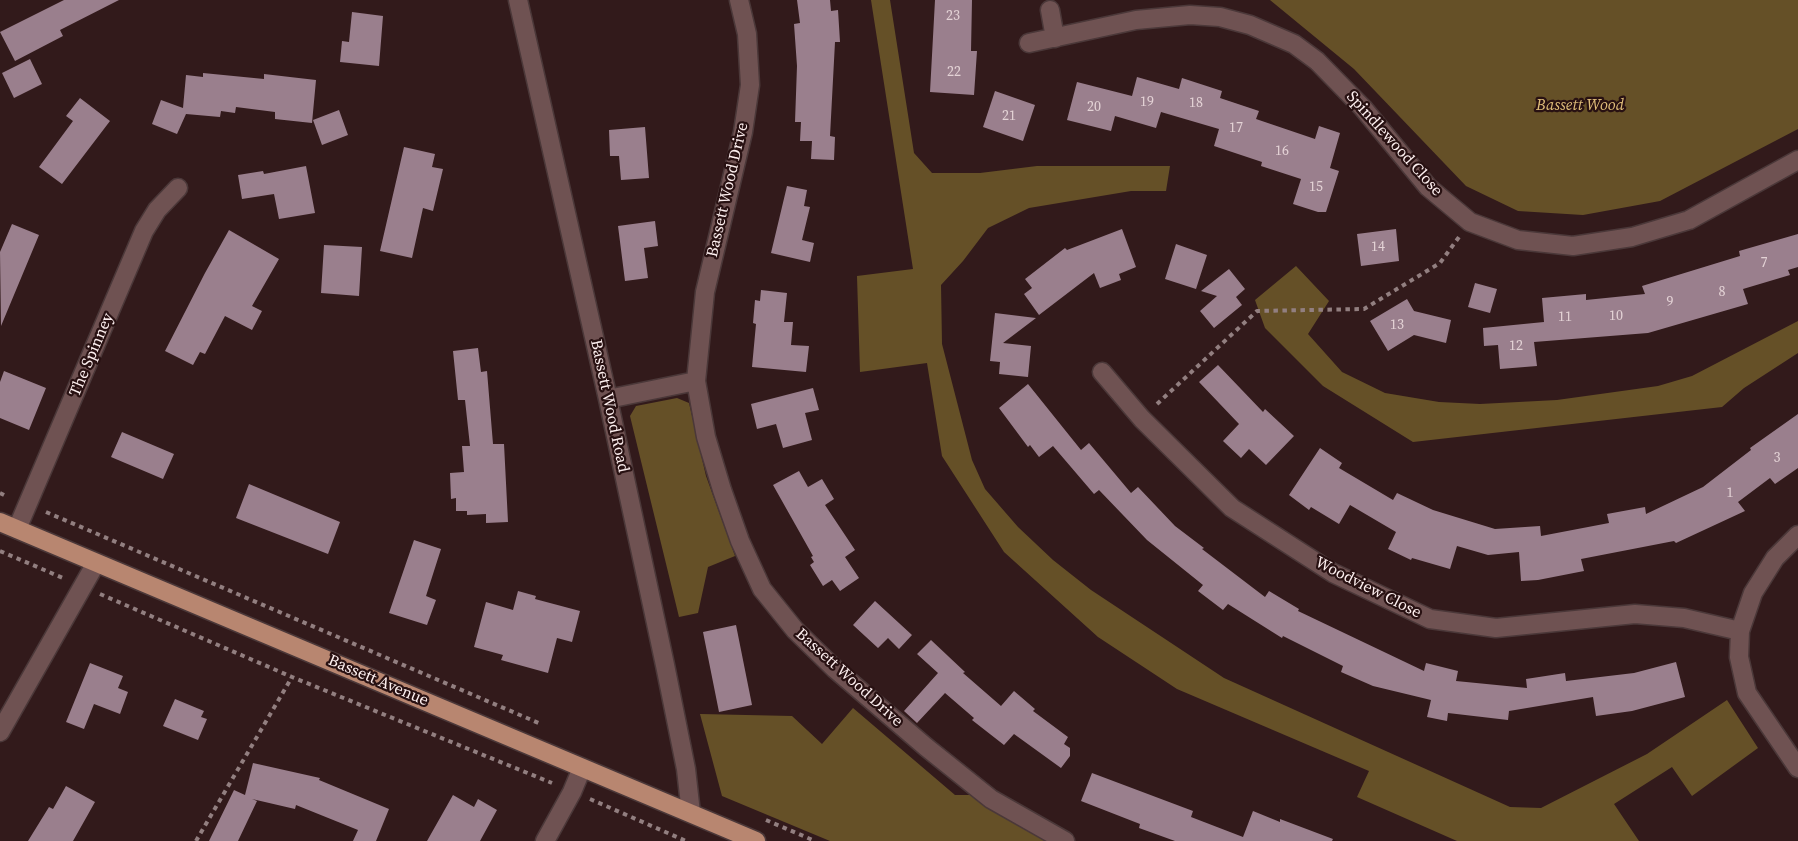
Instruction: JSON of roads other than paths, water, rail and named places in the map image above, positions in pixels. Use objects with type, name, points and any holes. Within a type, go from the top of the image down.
[{"type":"main road","name":"Bassett Avenue","points":[[0,522],[756,841]]},
{"type":"street","name":"Bassett Wood Road","points":[[519,0],[608,399],[686,769],[691,813]]},
{"type":"street","name":"Bassett Wood Drive","points":[[738,0],[747,34],[750,85],[743,132],[705,292],[696,381],[706,437],[740,541],[762,589],[795,630],[844,676],[926,747],[991,799],[1065,841]]},
{"type":"street","points":[[1050,10],[1055,38]]},
{"type":"street","name":"Spindlewood Close","points":[[1029,43],[1136,20],[1190,15],[1220,17],[1250,25],[1294,44],[1317,61],[1363,108],[1428,187],[1470,222],[1518,240],[1573,246],[1632,237],[1689,220],[1798,160]]},
{"type":"street","name":"The Spinney","points":[[17,529],[144,231],[157,210],[178,188]]},
{"type":"street","name":"Woodview Close","points":[[1102,372],[1142,418],[1232,508],[1332,573],[1430,619],[1496,628],[1635,614],[1684,618],[1740,631]]},
{"type":"street","points":[[608,399],[696,381]]},
{"type":"street","points":[[1798,535],[1774,558],[1753,593],[1740,631],[1738,657],[1747,693],[1798,768]]},
{"type":"street","points":[[0,732],[96,563]]},
{"type":"street","points":[[545,841],[572,792],[582,768]]},
{"type":"park label","name":"Bassett Wood","points":[[1580,106]]}]
